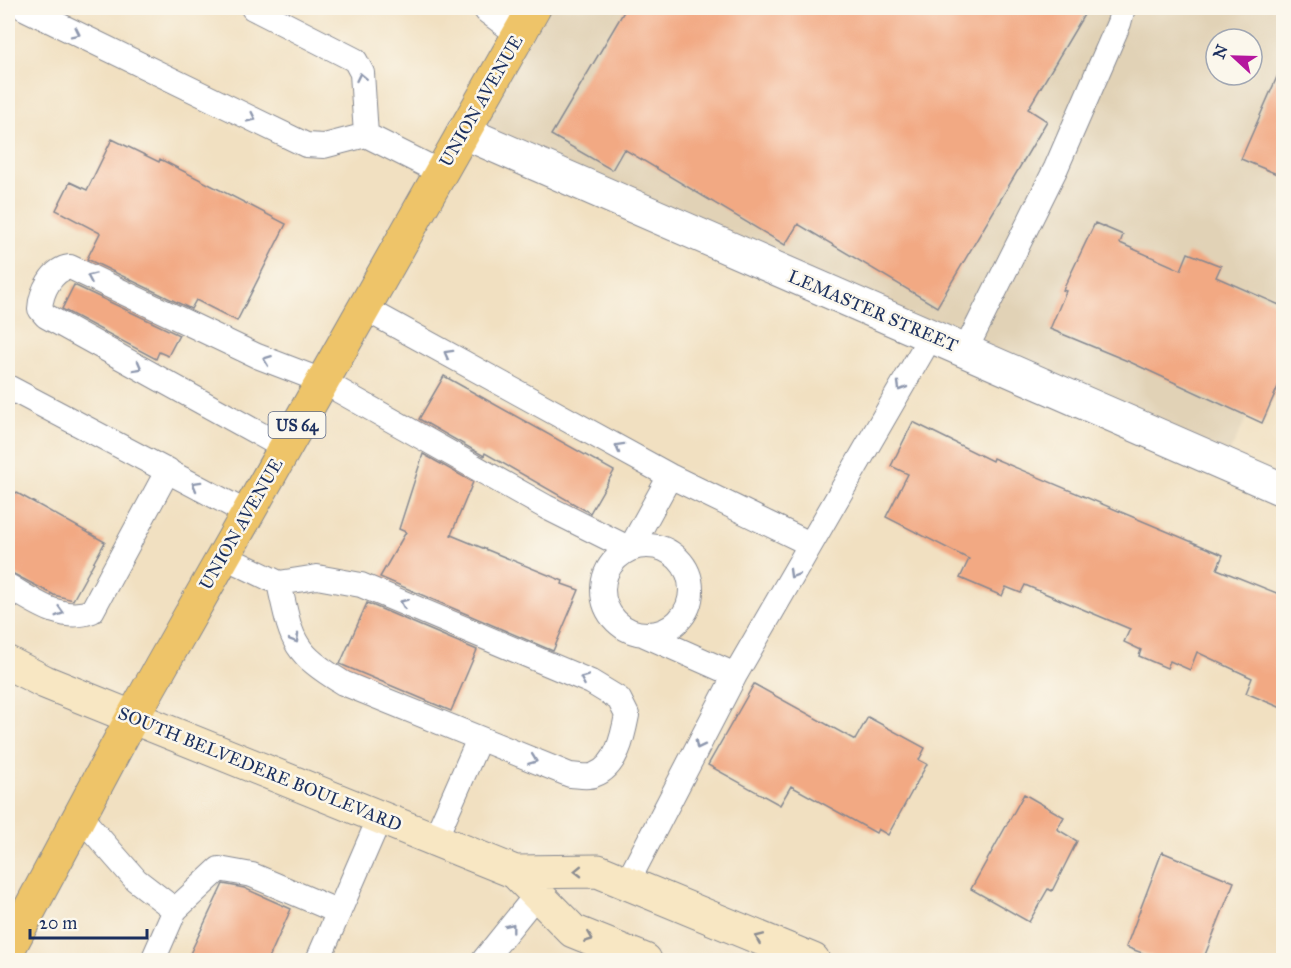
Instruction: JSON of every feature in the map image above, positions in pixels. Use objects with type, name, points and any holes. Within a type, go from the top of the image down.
[{"type":"main road","name":"UNION AVENUE","points":[[8,950],[132,718],[528,19]]},
{"type":"street","points":[[490,8],[528,19]]},
{"type":"street","name":"LEMASTER STREET","points":[[463,132],[1284,490]]},
{"type":"street","name":"SOUTH BELVEDERE BOULEVARD","points":[[8,663],[45,682],[132,718],[435,839],[526,883],[573,931],[645,960]]},
{"type":"street","name":"SOUTH BELVEDERE BOULEVARD","points":[[526,883],[598,871],[813,960]]},
{"type":"lane","points":[[24,8],[306,145],[324,146],[366,135],[440,172]]},
{"type":"lane","points":[[254,8],[355,60],[362,73],[366,135]]},
{"type":"lane","points":[[964,351],[1056,168],[1119,23],[1123,8]]},
{"type":"lane","points":[[285,448],[46,316],[40,309],[40,299],[54,274],[62,268],[70,267],[257,356],[322,381],[546,507],[630,549],[645,545],[660,547],[673,553],[682,563],[691,582],[690,603],[674,627],[660,633],[645,635]]},
{"type":"lane","points":[[364,308],[670,476],[810,544]]},
{"type":"lane","points":[[627,883],[735,675],[930,336]]},
{"type":"lane","points":[[8,387],[247,513]]},
{"type":"lane","points":[[8,586],[58,613],[80,616],[92,611],[168,470]]},
{"type":"lane","points":[[670,476],[630,549],[608,568],[603,582],[603,598],[608,612],[618,624],[631,632],[645,635],[735,675]]},
{"type":"lane","points":[[223,556],[279,584],[317,577],[361,585],[591,682],[619,699],[627,715],[622,741],[608,768],[592,776],[570,775],[343,683],[319,668],[304,654],[291,635],[279,584]]},
{"type":"lane","points":[[435,839],[478,739]]},
{"type":"lane","points":[[79,815],[136,880],[175,910]]},
{"type":"lane","points":[[318,960],[380,818]]},
{"type":"lane","points":[[153,960],[175,910],[219,868],[252,875],[339,912]]},
{"type":"lane","points":[[484,960],[526,883]]},
{"type":"shaded area","points":[[531,8],[1283,8],[1283,343],[1229,454],[471,124]]},
{"type":"building","points":[[626,8],[1088,8],[1028,109],[1047,121],[937,307],[798,224],[785,245],[624,149],[612,170],[551,135]]},
{"type":"building","points":[[1284,61],[1284,177],[1241,159]]},
{"type":"building","points":[[112,139],[159,162],[160,159],[286,224],[237,321],[196,300],[191,309],[87,259],[100,233],[56,210],[70,182],[87,190]]},
{"type":"building","points":[[1095,223],[1123,235],[1120,243],[1181,270],[1188,253],[1221,266],[1216,277],[1284,307],[1284,373],[1262,423],[1130,362],[1050,329],[1066,291],[1063,290]]},
{"type":"building","points":[[74,285],[179,335],[168,356],[159,352],[156,359],[62,309]]},
{"type":"building","points":[[444,376],[614,471],[590,513],[485,453],[484,456],[419,419]]},
{"type":"building","points":[[913,422],[992,461],[993,458],[1223,555],[1217,569],[1284,596],[1284,709],[1246,693],[1252,678],[1197,652],[1190,670],[1170,661],[1167,668],[1139,656],[1141,650],[1124,642],[1130,629],[1025,585],[1021,593],[1006,587],[1002,596],[960,578],[969,559],[886,517],[908,474],[891,466]]},
{"type":"building","points":[[423,454],[473,482],[451,535],[563,581],[562,584],[579,590],[553,651],[380,577],[406,532],[399,529]]},
{"type":"building","points":[[8,488],[105,542],[73,600],[54,595],[8,571]]},
{"type":"building","points":[[367,603],[477,650],[451,711],[340,664]]},
{"type":"building","points":[[754,684],[855,740],[868,717],[925,748],[919,760],[927,764],[888,835],[878,829],[876,833],[791,786],[780,805],[708,765]]},
{"type":"building","points":[[1024,794],[1064,817],[1057,829],[1077,841],[1052,891],[1048,889],[1029,922],[971,889]]},
{"type":"building","points":[[1162,852],[1234,882],[1203,960],[1161,960],[1126,947]]},
{"type":"building","points":[[223,884],[244,888],[291,909],[268,960],[187,960]]}]
